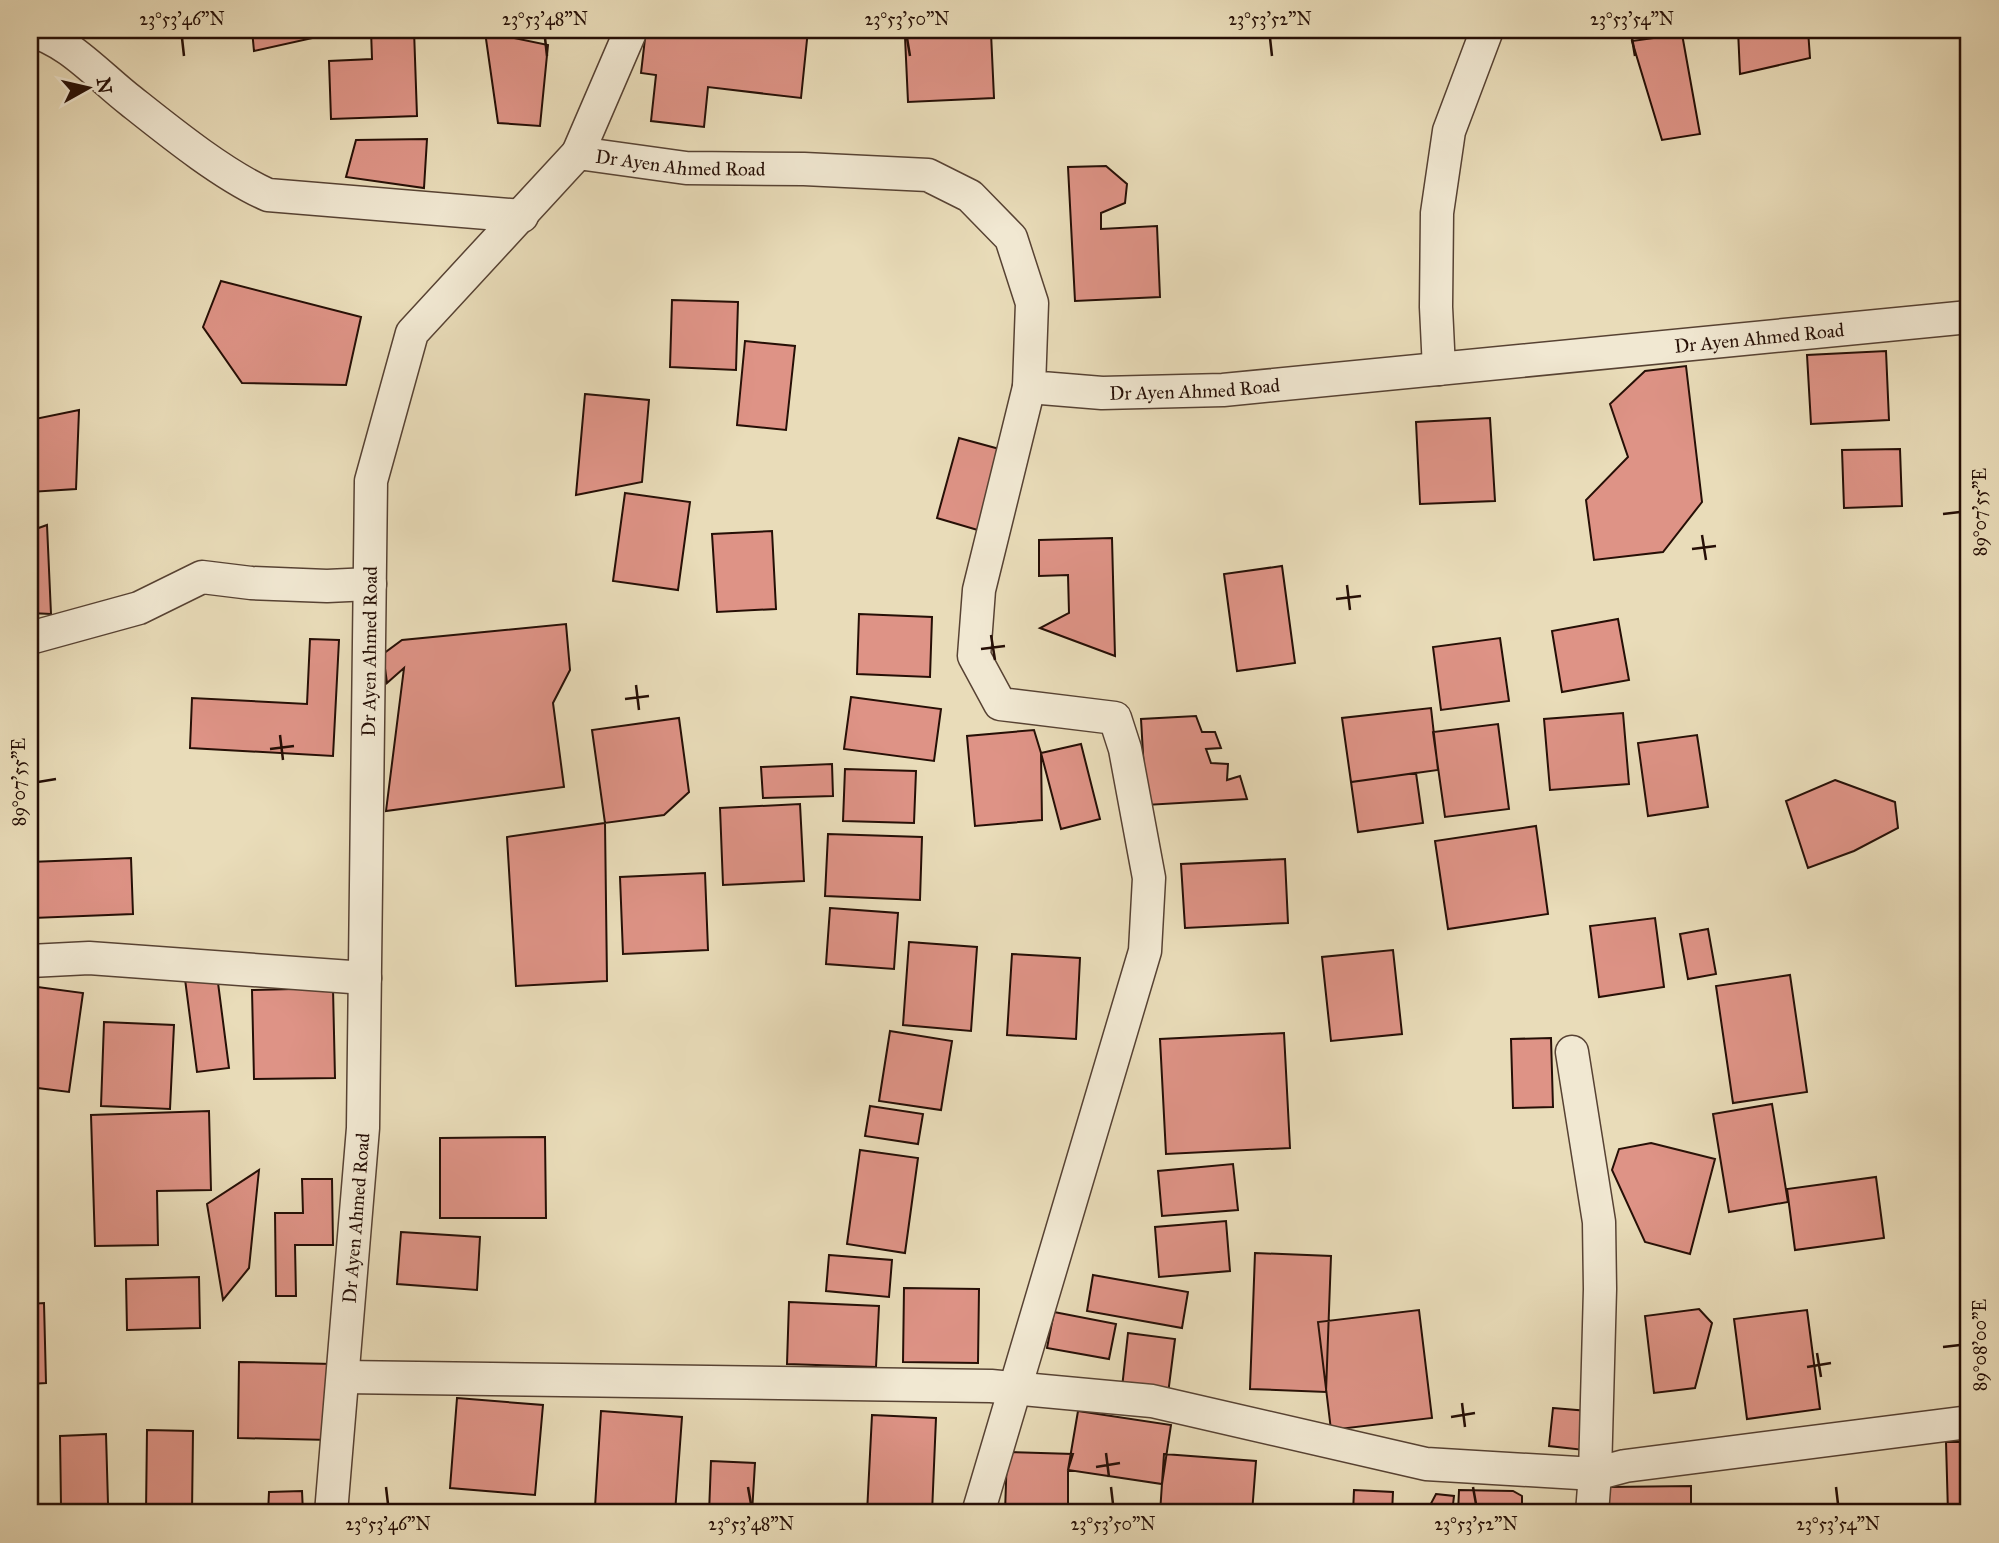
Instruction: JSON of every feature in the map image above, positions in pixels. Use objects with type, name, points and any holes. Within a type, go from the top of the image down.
[{"type":"street","points":[[578,153],[631,30]]},
{"type":"street","points":[[1438,369],[1437,213],[1450,131],[1487,30]]},
{"type":"street","points":[[30,31],[39,32],[71,51],[131,102],[242,183],[268,195],[522,216]]},
{"type":"street","name":"Dr Ayen Ahmed Road","points":[[331,1513],[363,1128],[371,481],[412,333],[578,153],[686,168],[804,169],[928,175],[970,196],[1011,239],[1032,303],[1028,387],[1102,393],[1223,390],[1969,317]]},
{"type":"street","points":[[978,1513],[1145,951],[1149,878],[1125,749],[1115,718],[1000,704],[974,656],[979,590],[1003,501],[1028,387]]},
{"type":"street","points":[[30,638],[139,608],[202,577],[251,583],[327,586],[370,584]]},
{"type":"street","points":[[30,961],[89,958],[365,978]]},
{"type":"street","points":[[1572,1052],[1599,1222],[1600,1289],[1592,1513]]},
{"type":"street","points":[[343,1377],[977,1386],[1152,1401],[1426,1464],[1595,1474],[1625,1466],[1969,1422]]},
{"type":"building","points":[[252,30],[325,30],[326,35],[254,51]]},
{"type":"building","points":[[371,30],[414,30],[417,116],[331,119],[329,61],[372,59]]},
{"type":"building","points":[[646,30],[808,30],[801,98],[708,87],[704,127],[651,121],[656,75],[641,73]]},
{"type":"building","points":[[1738,30],[1808,30],[1810,58],[1740,74]]},
{"type":"building","points":[[485,32],[548,45],[540,126],[498,123]]},
{"type":"building","points":[[991,33],[994,98],[908,102],[905,37]]},
{"type":"building","points":[[1682,34],[1700,134],[1662,140],[1632,41]]},
{"type":"building","points":[[427,139],[424,188],[346,177],[356,140]]},
{"type":"building","points":[[1106,166],[1127,184],[1125,203],[1101,213],[1101,229],[1157,226],[1160,297],[1075,301],[1068,167]]},
{"type":"building","points":[[221,281],[361,317],[346,385],[242,383],[203,327]]},
{"type":"building","points":[[672,300],[738,302],[736,370],[670,367]]},
{"type":"building","points":[[745,341],[795,346],[786,430],[737,425]]},
{"type":"building","points":[[1886,351],[1889,420],[1811,424],[1807,355]]},
{"type":"building","points":[[1686,366],[1702,502],[1663,552],[1594,560],[1586,500],[1628,457],[1610,404],[1645,371]]},
{"type":"building","points":[[585,394],[649,400],[642,482],[576,495]]},
{"type":"building","points":[[79,410],[76,489],[30,492],[30,420]]},
{"type":"building","points":[[1490,418],[1495,501],[1420,504],[1416,422]]},
{"type":"building","points":[[959,438],[1003,450],[981,531],[937,518]]},
{"type":"building","points":[[1900,449],[1902,506],[1844,508],[1842,450]]},
{"type":"building","points":[[625,493],[690,502],[678,590],[613,581]]},
{"type":"building","points":[[47,525],[51,614],[30,613],[30,531]]},
{"type":"building","points":[[772,531],[776,609],[717,612],[712,534]]},
{"type":"building","points":[[1112,538],[1115,656],[1040,628],[1069,613],[1068,575],[1039,576],[1039,540]]},
{"type":"building","points":[[1282,566],[1295,663],[1237,671],[1224,574]]},
{"type":"building","points":[[859,614],[932,617],[930,677],[857,674]]},
{"type":"building","points":[[1618,619],[1629,680],[1562,692],[1552,631]]},
{"type":"building","points":[[566,624],[570,670],[553,703],[564,787],[386,811],[404,668],[387,683],[383,654],[402,640]]},
{"type":"building","points":[[1500,638],[1509,701],[1441,710],[1433,647]]},
{"type":"building","points":[[310,639],[339,640],[333,756],[190,748],[192,698],[307,704]]},
{"type":"building","points":[[851,697],[941,709],[934,761],[844,749]]},
{"type":"building","points":[[1431,708],[1438,770],[1351,782],[1342,718]]},
{"type":"building","points":[[1623,713],[1629,784],[1550,790],[1544,719]]},
{"type":"building","points":[[1196,716],[1202,732],[1215,732],[1221,748],[1206,749],[1211,763],[1228,764],[1227,780],[1240,776],[1247,799],[1146,805],[1141,719]]},
{"type":"building","points":[[679,718],[689,792],[664,815],[605,823],[592,730]]},
{"type":"building","points":[[1498,724],[1509,809],[1445,817],[1433,732]]},
{"type":"building","points":[[1034,730],[1041,753],[1042,820],[975,826],[967,736]]},
{"type":"building","points":[[1697,735],[1708,807],[1648,816],[1638,743]]},
{"type":"building","points":[[1081,744],[1100,819],[1061,829],[1041,753]]},
{"type":"building","points":[[832,764],[833,796],[763,798],[761,767]]},
{"type":"building","points":[[845,769],[916,771],[914,823],[843,821]]},
{"type":"building","points":[[1416,773],[1423,823],[1358,832],[1351,782]]},
{"type":"building","points":[[1835,780],[1895,802],[1898,828],[1854,851],[1808,868],[1786,801]]},
{"type":"building","points":[[800,804],[804,881],[723,885],[720,808]]},
{"type":"building","points":[[605,823],[607,981],[516,986],[507,837]]},
{"type":"building","points":[[1536,826],[1548,914],[1448,929],[1435,841]]},
{"type":"building","points":[[828,834],[922,837],[920,900],[825,896]]},
{"type":"building","points":[[131,858],[133,914],[33,918],[30,862]]},
{"type":"building","points":[[1285,859],[1288,923],[1185,928],[1181,864]]},
{"type":"building","points":[[705,873],[708,950],[623,954],[620,877]]},
{"type":"building","points":[[830,908],[898,913],[894,969],[826,964]]},
{"type":"building","points":[[1655,918],[1664,987],[1599,997],[1590,926]]},
{"type":"building","points":[[1708,929],[1716,974],[1688,979],[1680,934]]},
{"type":"building","points":[[909,942],[977,947],[971,1031],[903,1025]]},
{"type":"building","points":[[1393,950],[1402,1034],[1331,1041],[1322,957]]},
{"type":"building","points":[[1012,954],[1080,958],[1076,1039],[1007,1035]]},
{"type":"building","points":[[217,975],[229,1068],[197,1072],[185,979]]},
{"type":"building","points":[[1790,975],[1807,1092],[1733,1103],[1716,986]]},
{"type":"building","points":[[30,986],[83,993],[69,1092],[30,1087]]},
{"type":"building","points":[[333,988],[335,1078],[254,1079],[252,990]]},
{"type":"building","points":[[104,1022],[174,1025],[170,1109],[101,1106]]},
{"type":"building","points":[[890,1031],[952,1041],[941,1110],[879,1101]]},
{"type":"building","points":[[1284,1033],[1290,1148],[1166,1154],[1160,1039]]},
{"type":"building","points":[[1551,1038],[1553,1107],[1513,1108],[1511,1039]]},
{"type":"building","points":[[1772,1104],[1788,1202],[1729,1212],[1713,1114]]},
{"type":"building","points":[[870,1106],[923,1114],[918,1144],[865,1136]]},
{"type":"building","points":[[209,1111],[211,1190],[157,1191],[158,1245],[95,1246],[91,1115]]},
{"type":"building","points":[[545,1137],[546,1218],[440,1218],[440,1138]]},
{"type":"building","points":[[1651,1143],[1715,1159],[1690,1254],[1645,1242],[1612,1170],[1619,1149]]},
{"type":"building","points":[[860,1150],[918,1158],[905,1253],[847,1244]]},
{"type":"building","points":[[1233,1164],[1238,1210],[1162,1216],[1158,1171]]},
{"type":"building","points":[[259,1170],[249,1268],[223,1300],[207,1204]]},
{"type":"building","points":[[1876,1177],[1884,1238],[1795,1250],[1787,1189]]},
{"type":"building","points":[[302,1179],[332,1179],[333,1245],[295,1245],[296,1296],[276,1296],[275,1213],[303,1213]]},
{"type":"building","points":[[1226,1221],[1230,1271],[1159,1277],[1155,1227]]},
{"type":"building","points":[[401,1232],[480,1237],[477,1290],[397,1284]]},
{"type":"building","points":[[1255,1253],[1331,1256],[1326,1392],[1250,1389]]},
{"type":"building","points":[[829,1255],[892,1260],[889,1297],[826,1291]]},
{"type":"building","points":[[1093,1275],[1188,1292],[1182,1328],[1087,1311]]},
{"type":"building","points":[[199,1277],[200,1328],[127,1330],[126,1279]]},
{"type":"building","points":[[904,1288],[979,1289],[978,1363],[903,1362]]},
{"type":"building","points":[[789,1302],[879,1306],[876,1367],[787,1364]]},
{"type":"building","points":[[44,1303],[46,1383],[30,1384],[30,1304]]},
{"type":"building","points":[[1699,1309],[1712,1323],[1695,1388],[1654,1393],[1645,1316]]},
{"type":"building","points":[[1419,1310],[1432,1418],[1331,1430],[1318,1322]]},
{"type":"building","points":[[1807,1310],[1820,1409],[1747,1419],[1734,1319]]},
{"type":"building","points":[[1054,1312],[1116,1324],[1109,1359],[1047,1348]]},
{"type":"building","points":[[1128,1333],[1175,1339],[1168,1394],[1122,1388]]},
{"type":"building","points":[[239,1362],[333,1364],[331,1440],[238,1438]]},
{"type":"building","points":[[457,1398],[543,1405],[535,1495],[450,1488]]},
{"type":"building","points":[[1553,1408],[1588,1411],[1584,1450],[1549,1446]]},
{"type":"building","points":[[601,1411],[682,1417],[675,1513],[595,1507]]},
{"type":"building","points":[[1078,1411],[1171,1425],[1162,1484],[1068,1470]]},
{"type":"building","points":[[872,1415],[936,1418],[932,1513],[867,1513]]},
{"type":"building","points":[[147,1430],[193,1431],[192,1513],[146,1513]]},
{"type":"building","points":[[106,1434],[108,1504],[61,1506],[60,1436]]},
{"type":"building","points":[[1946,1442],[1969,1442],[1969,1513],[1948,1513]]},
{"type":"building","points":[[1007,1452],[1073,1454],[1068,1470],[1068,1513],[1005,1513]]},
{"type":"building","points":[[1164,1454],[1256,1461],[1252,1513],[1160,1513]]},
{"type":"building","points":[[711,1461],[755,1463],[752,1513],[709,1513]]},
{"type":"building","points":[[1691,1486],[1691,1513],[1609,1513],[1609,1487]]},
{"type":"building","points":[[1354,1490],[1393,1492],[1392,1513],[1353,1513]]},
{"type":"building","points":[[1459,1490],[1513,1491],[1522,1496],[1522,1513],[1458,1513]]},
{"type":"building","points":[[302,1491],[303,1513],[268,1513],[269,1492]]},
{"type":"building","points":[[1436,1494],[1454,1496],[1452,1513],[1426,1513]]},
{"type":"building","points":[[409,1507],[486,1513],[409,1513]]}]
